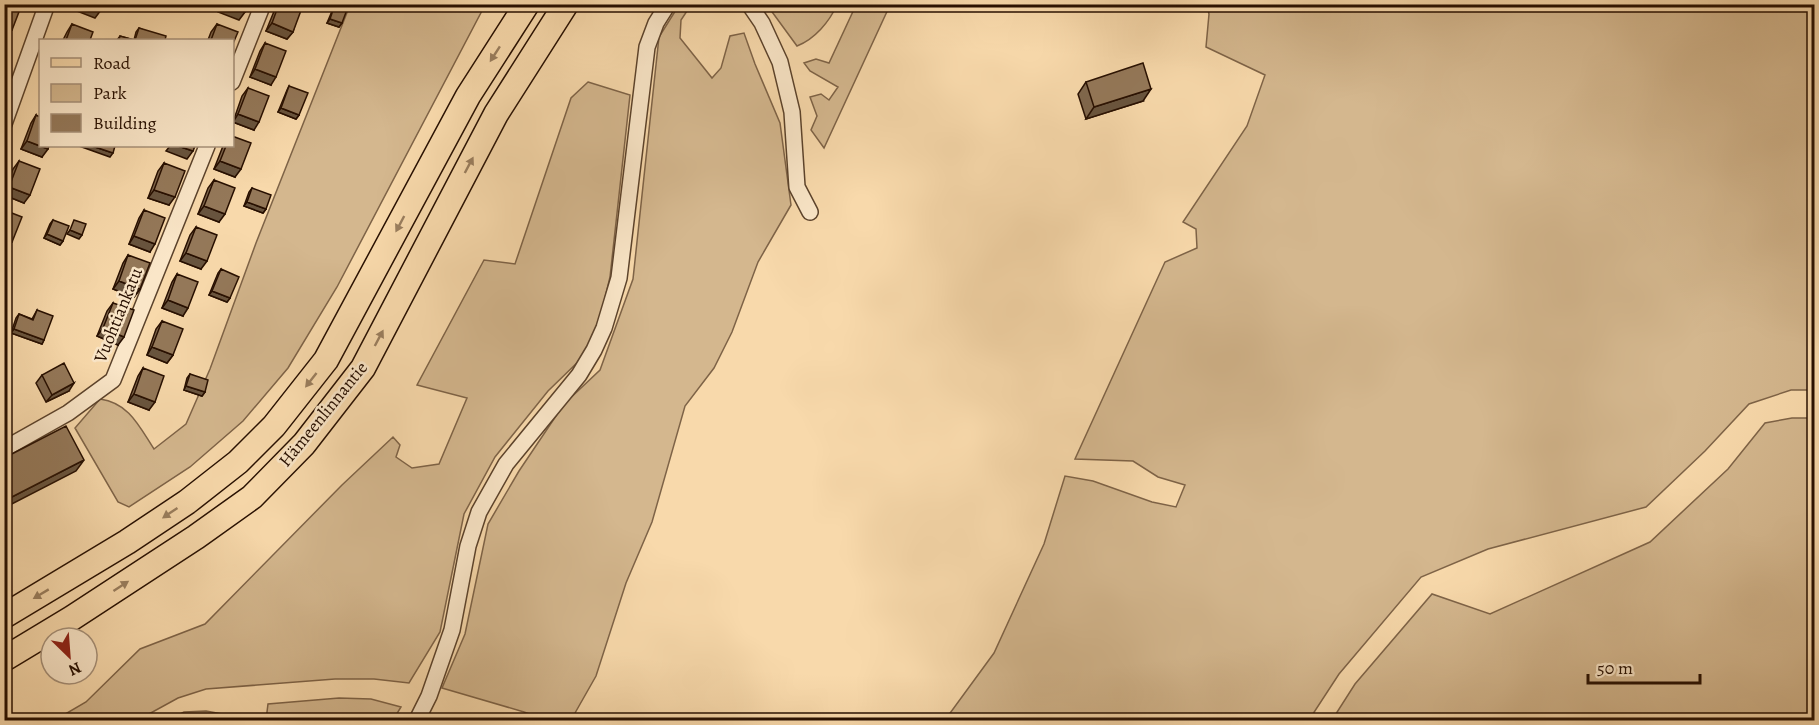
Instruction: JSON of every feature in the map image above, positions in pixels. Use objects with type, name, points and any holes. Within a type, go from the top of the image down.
[{"type":"main road","name":"Hämeenlinnantie","points":[[4,616],[127,542],[188,502],[238,462],[274,426],[326,360],[468,96],[527,4]]},
{"type":"main road","name":"Hämeenlinnantie","points":[[4,659],[72,618],[196,537],[252,497],[304,444],[363,368],[496,114],[566,4]]},
{"type":"street","points":[[4,124],[47,4]]},
{"type":"street","points":[[234,77],[263,4]]},
{"type":"street","points":[[417,720],[429,696],[452,630],[468,546],[479,512],[506,464],[579,375],[604,328],[619,278],[647,47],[656,23],[668,4]]},
{"type":"street","points":[[748,4],[762,23],[780,62],[792,112],[797,187],[810,212]]},
{"type":"street","name":"Vuohtiankatu","points":[[4,449],[68,413],[113,380],[207,147]]},
{"type":"green space","points":[[350,5],[485,5],[337,287],[288,368],[243,421],[190,467],[129,507],[118,502],[75,428],[100,399],[119,405],[126,411],[138,424],[154,449],[186,424],[210,369],[256,243]]},
{"type":"green space","points":[[679,5],[691,5],[681,20],[680,38],[712,78],[721,68],[730,36],[744,33],[780,123],[791,205],[758,262],[732,332],[714,368],[685,406],[652,522],[626,583],[596,676],[571,720],[545,720],[442,688],[465,634],[488,524],[519,471],[564,404],[600,370],[633,279],[659,37]]},
{"type":"green space","points":[[767,5],[837,5],[821,29],[810,39],[797,46]]},
{"type":"green space","points":[[856,5],[890,5],[824,148],[811,130],[817,116],[810,97],[821,94],[829,100],[838,87],[810,71],[804,63],[816,59],[829,63]]},
{"type":"green space","points":[[1207,5],[1814,5],[1814,390],[1791,390],[1749,404],[1705,451],[1646,507],[1488,549],[1421,577],[1339,674],[1309,720],[945,720],[994,653],[1044,544],[1065,476],[1093,481],[1152,502],[1176,507],[1185,485],[1158,477],[1133,461],[1075,459],[1165,262],[1197,248],[1196,229],[1183,222],[1247,126],[1265,75],[1206,47],[1209,14]]},
{"type":"green space","points":[[588,82],[630,95],[610,277],[596,335],[583,357],[548,391],[495,457],[464,514],[440,632],[409,683],[374,679],[335,679],[206,689],[178,698],[138,720],[55,720],[86,702],[140,649],[205,624],[342,485],[393,437],[400,445],[396,457],[412,468],[439,464],[467,398],[417,385],[484,260],[515,264],[571,98]]},
{"type":"green space","points":[[1792,418],[1814,418],[1814,720],[1332,720],[1355,684],[1432,594],[1490,614],[1650,542],[1728,469],[1765,423]]},
{"type":"green space","points":[[339,698],[371,699],[401,707],[393,720],[266,720],[268,704]]},
{"type":"green space","points":[[206,711],[238,717],[239,720],[168,720],[184,712]]},
{"type":"building","points":[[4,4],[22,4],[12,30],[4,28]]},
{"type":"building","points":[[86,4],[103,4],[101,10]]},
{"type":"building","points":[[224,4],[248,4],[245,12]]},
{"type":"building","points":[[279,4],[303,5],[293,32],[272,23]]},
{"type":"building","points":[[335,4],[348,7],[342,23],[330,19]]},
{"type":"building","points":[[72,24],[93,32],[90,39],[66,39]]},
{"type":"building","points":[[217,24],[238,32],[234,41],[234,39],[211,39]]},
{"type":"building","points":[[139,28],[166,36],[165,39],[135,39]]},
{"type":"building","points":[[265,43],[286,51],[276,77],[255,69]]},
{"type":"building","points":[[1143,63],[1151,89],[1094,107],[1086,82]]},
{"type":"building","points":[[289,86],[308,93],[299,115],[281,108]]},
{"type":"building","points":[[248,88],[269,96],[259,122],[238,114]]},
{"type":"building","points":[[36,115],[39,116],[39,146],[27,141]]},
{"type":"building","points":[[234,137],[251,143],[241,169],[220,161],[226,147],[234,147]]},
{"type":"building","points":[[95,147],[115,147],[113,153]]},
{"type":"building","points":[[181,147],[195,147],[193,151]]},
{"type":"building","points":[[19,161],[40,169],[30,195],[9,187]]},
{"type":"building","points":[[164,163],[185,171],[175,197],[154,190]]},
{"type":"building","points":[[214,180],[235,188],[225,214],[204,206]]},
{"type":"building","points":[[252,188],[271,195],[266,209],[247,202]]},
{"type":"building","points":[[4,210],[22,217],[12,242],[4,240]]},
{"type":"building","points":[[144,210],[165,218],[155,244],[134,236]]},
{"type":"building","points":[[53,220],[69,226],[63,241],[47,234]]},
{"type":"building","points":[[74,220],[86,224],[82,235],[70,230]]},
{"type":"building","points":[[196,227],[217,235],[207,261],[186,253]]},
{"type":"building","points":[[128,255],[150,263],[140,289],[119,281]]},
{"type":"building","points":[[221,269],[239,277],[230,298],[212,291]]},
{"type":"building","points":[[177,274],[198,282],[188,308],[168,300]]},
{"type":"building","points":[[113,303],[134,310],[124,337],[103,328]]},
{"type":"building","points":[[37,310],[53,316],[44,340],[14,329],[19,314],[33,320]]},
{"type":"building","points":[[162,321],[183,329],[173,355],[152,347]]},
{"type":"building","points":[[64,363],[74,383],[52,395],[42,375]]},
{"type":"building","points":[[143,368],[164,376],[155,402],[134,394]]},
{"type":"building","points":[[190,374],[208,380],[205,392],[186,386]]},
{"type":"building","points":[[66,426],[84,460],[4,501],[4,458]]}]
